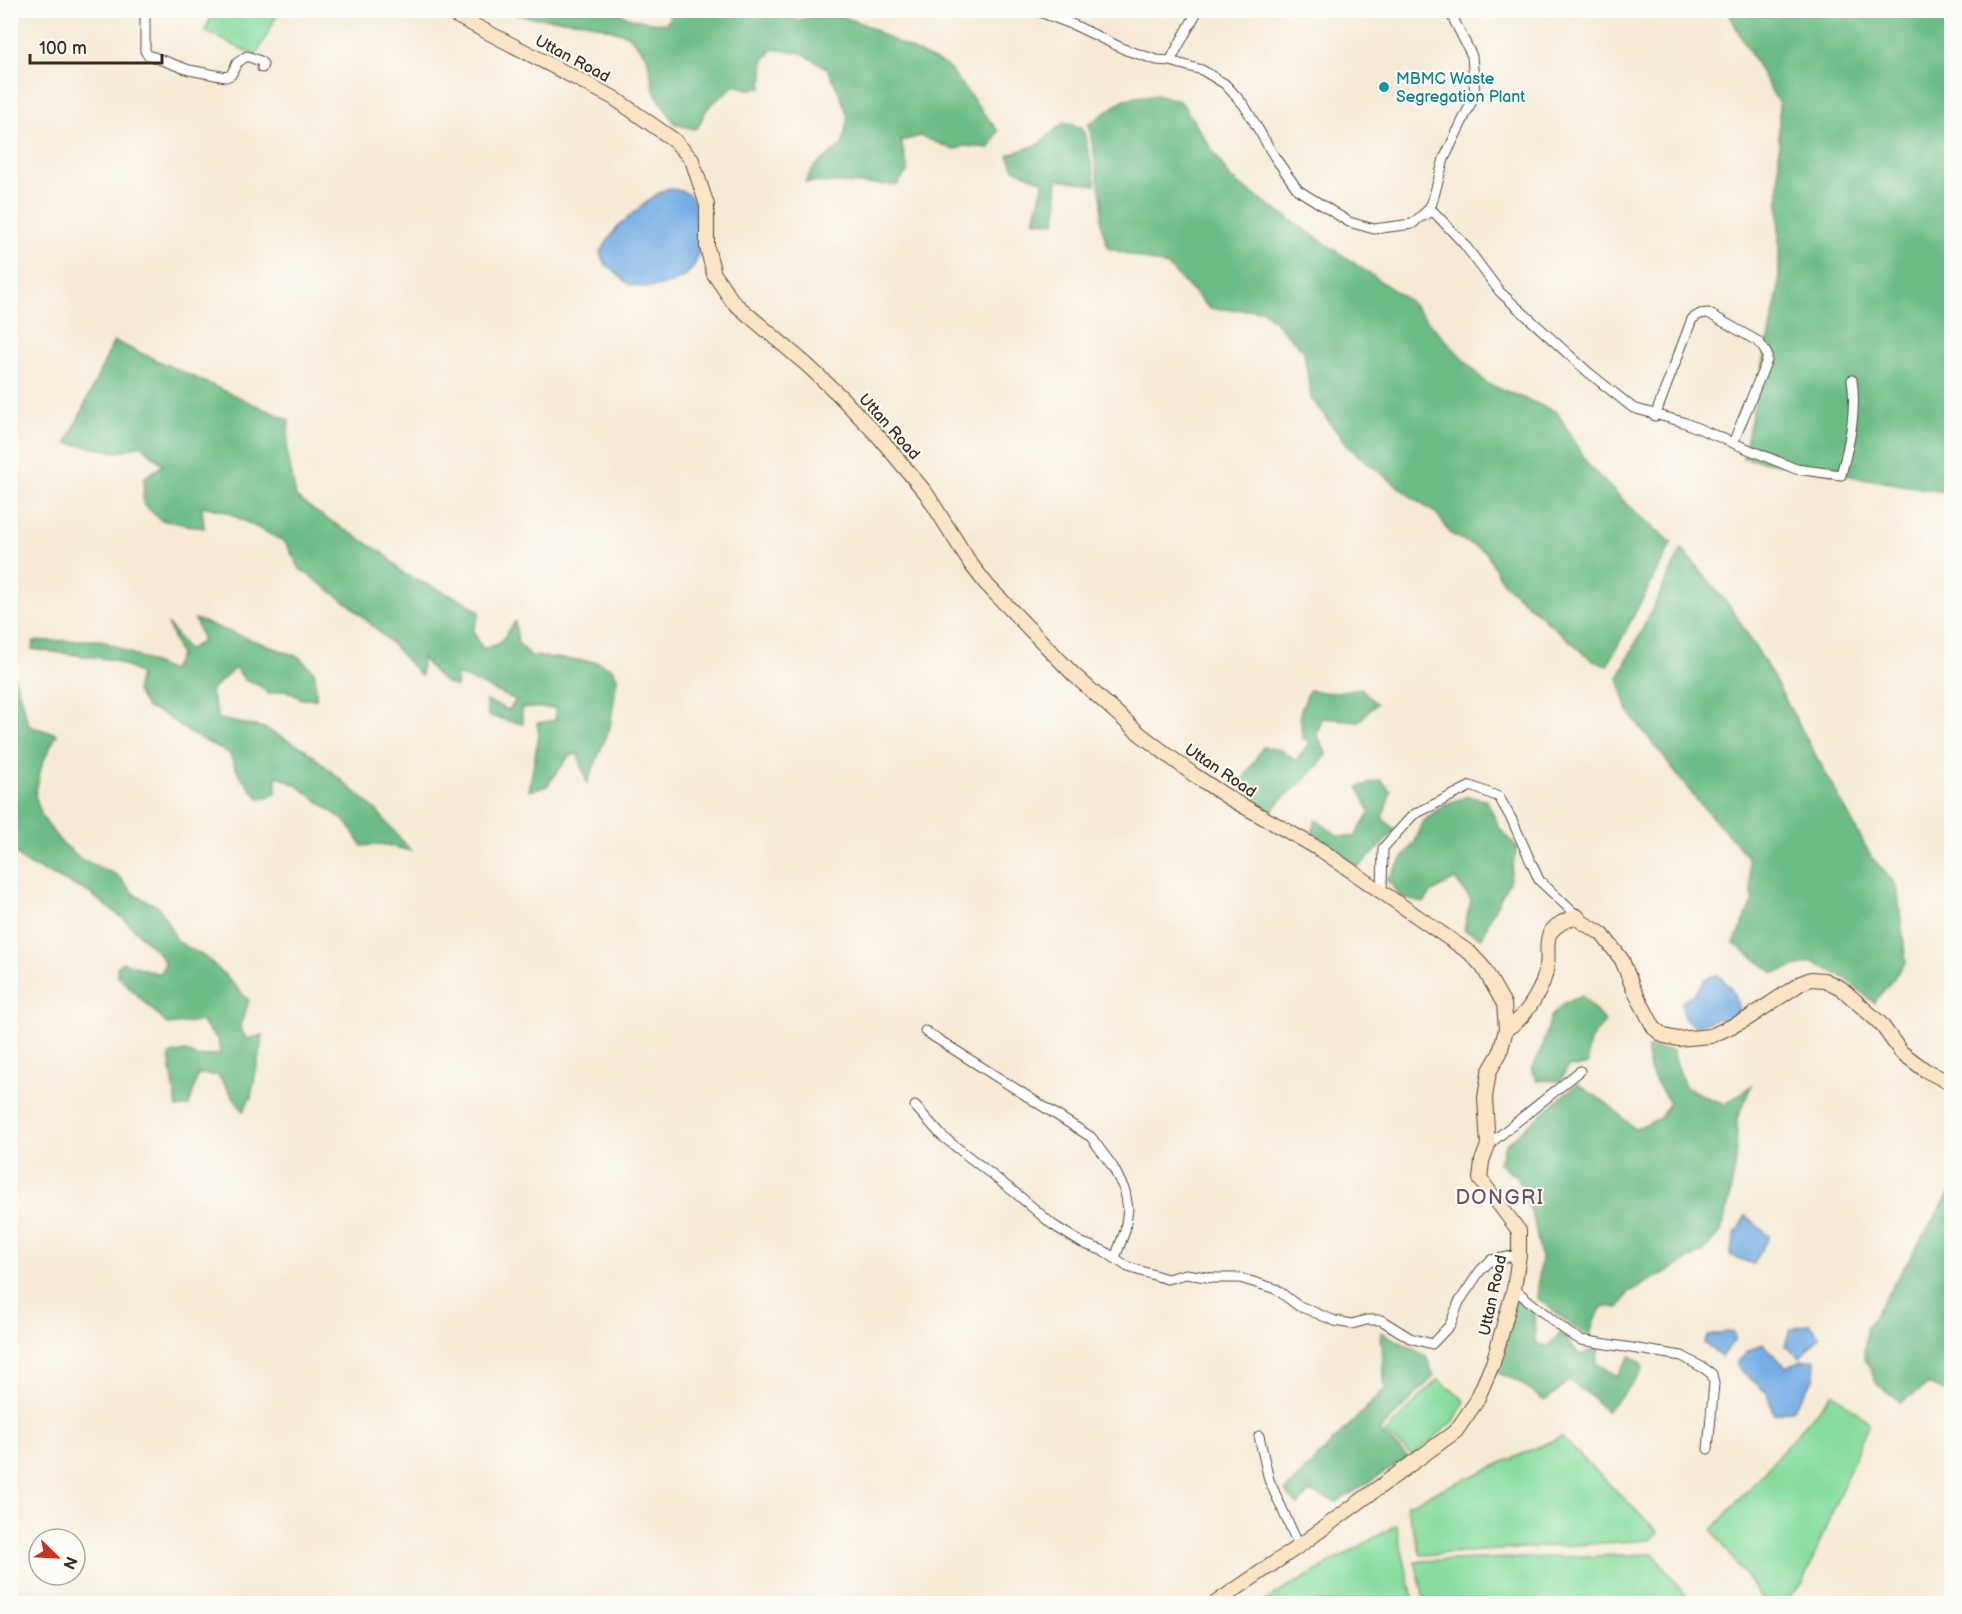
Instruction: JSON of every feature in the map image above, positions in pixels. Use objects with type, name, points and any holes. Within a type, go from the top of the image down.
[{"type":"main road","name":"Uttan Road","points":[[445,10],[614,98],[674,140],[692,160],[707,205],[707,248],[714,274],[733,302],[807,364],[880,438],[926,493],[970,563],[1005,606],[1073,674],[1140,734],[1194,775],[1229,798],[1321,850],[1470,953],[1483,967],[1504,1004],[1506,1029],[1500,1053],[1489,1072],[1485,1098],[1488,1145],[1482,1161],[1480,1179],[1519,1231],[1519,1255],[1514,1289],[1493,1363],[1476,1402],[1456,1431],[1299,1546],[1214,1604]]},
{"type":"main road","points":[[1506,1029],[1521,1018],[1542,984],[1548,963],[1547,940],[1549,935],[1562,922],[1577,916],[1582,922],[1602,934],[1622,960],[1633,988],[1654,1028],[1665,1036],[1678,1039],[1711,1036],[1747,1019],[1801,983],[1812,979],[1824,980],[1841,988],[1881,1024],[1901,1052],[1925,1070],[1952,1084]]},
{"type":"street","points":[[142,10],[146,18],[144,51],[148,55],[189,70],[225,77],[231,75],[237,63],[247,56],[260,61],[263,64],[262,69]]},
{"type":"street","points":[[1035,10],[1074,25],[1125,50],[1202,70],[1225,84],[1244,105],[1274,156],[1298,190],[1320,206],[1349,222],[1374,229],[1412,224],[1433,211],[1464,244],[1500,292],[1618,398],[1633,408],[1683,422],[1796,469],[1841,475],[1849,442],[1854,392],[1852,380]]},
{"type":"street","points":[[1170,61],[1198,10]]},
{"type":"street","points":[[1419,219],[1428,211],[1432,203],[1444,159],[1475,95],[1472,56],[1449,10]]},
{"type":"street","points":[[1655,416],[1692,319],[1700,314],[1708,313],[1759,342],[1767,354],[1767,360],[1733,443]]},
{"type":"street","points":[[1382,892],[1383,848],[1413,815],[1471,786],[1499,796],[1539,879],[1577,916]]},
{"type":"street","points":[[925,1031],[1091,1137],[1113,1167],[1125,1191],[1128,1209],[1125,1231],[1115,1258]]},
{"type":"street","points":[[1488,1145],[1580,1071]]},
{"type":"street","points":[[915,1106],[942,1136],[1053,1225],[1082,1243],[1104,1251],[1128,1267],[1167,1279],[1186,1274],[1213,1278],[1240,1278],[1276,1289],[1298,1305],[1335,1321],[1352,1324],[1366,1320],[1381,1320],[1410,1338],[1432,1344],[1450,1325],[1459,1302],[1480,1271],[1491,1260],[1519,1255]]},
{"type":"street","points":[[1514,1289],[1570,1334],[1581,1340],[1682,1356],[1706,1368],[1712,1374],[1714,1383],[1708,1449]]},
{"type":"street","points":[[1258,1436],[1269,1480],[1299,1546]]},
{"type":"green space","points":[[214,11],[279,11],[256,56],[205,31]]},
{"type":"green space","points":[[508,11],[613,11],[633,19],[666,24],[673,11],[775,11],[798,20],[815,16],[837,15],[866,25],[947,66],[998,131],[990,148],[964,146],[954,150],[921,136],[901,141],[908,170],[897,185],[805,182],[814,167],[842,145],[848,117],[841,96],[827,68],[802,53],[773,49],[764,60],[762,88],[749,89],[734,85],[707,109],[699,125],[694,129],[675,124],[654,91],[647,56],[628,35],[586,22],[526,17]]},
{"type":"green space","points":[[1728,11],[1951,11],[1951,493],[1743,458],[1779,288],[1779,104]]},
{"type":"green space","points":[[1157,94],[1181,102],[1231,179],[1408,300],[1486,383],[1557,412],[1588,465],[1631,508],[1672,543],[1607,666],[1592,660],[1503,583],[1486,552],[1451,534],[1437,514],[1414,499],[1349,448],[1311,398],[1304,351],[1263,310],[1210,309],[1168,266],[1108,248],[1101,224],[1102,202],[1089,124],[1125,99]]},
{"type":"green space","points":[[1064,122],[1083,128],[1096,185],[1057,179],[1058,207],[1055,222],[1034,221],[1044,182],[1014,169],[1008,155],[1039,144]]},
{"type":"green space","points":[[114,341],[289,420],[287,452],[296,497],[319,514],[385,554],[404,574],[464,601],[480,612],[473,631],[483,649],[499,644],[515,622],[518,643],[531,656],[597,662],[613,669],[617,678],[610,727],[587,783],[578,754],[569,756],[547,786],[529,791],[539,734],[537,723],[556,720],[555,708],[521,708],[523,724],[488,716],[486,701],[509,710],[516,700],[457,674],[456,687],[442,681],[422,658],[421,676],[387,639],[350,605],[300,569],[285,542],[225,511],[202,506],[204,528],[161,520],[143,504],[144,478],[163,465],[141,445],[117,452],[67,443]]},
{"type":"green space","points":[[1682,549],[1731,608],[1764,661],[1872,858],[1897,886],[1906,962],[1874,1003],[1845,978],[1813,962],[1774,973],[1734,943],[1753,901],[1748,857],[1695,798],[1628,711],[1618,678]]},
{"type":"green space","points":[[195,619],[299,657],[315,673],[316,699],[302,699],[285,690],[268,694],[260,686],[245,680],[235,668],[210,691],[219,719],[264,728],[305,749],[376,810],[411,851],[381,844],[362,846],[347,823],[298,786],[276,775],[276,794],[260,799],[241,778],[229,753],[191,734],[165,715],[147,708],[136,691],[140,674],[115,660],[32,649],[34,641],[101,640],[171,671],[180,656],[168,624],[188,650],[203,641]]},
{"type":"green space","points":[[11,676],[14,676],[29,726],[57,734],[42,764],[35,795],[42,817],[59,840],[81,859],[117,875],[135,895],[159,907],[178,942],[207,958],[249,1001],[240,1026],[246,1039],[263,1035],[251,1097],[243,1111],[218,1075],[198,1074],[189,1106],[177,1108],[169,1055],[185,1051],[197,1057],[220,1054],[218,1040],[200,1021],[168,1025],[118,976],[117,967],[123,962],[159,974],[165,964],[160,955],[125,920],[88,892],[24,862],[11,848]]},
{"type":"green space","points":[[1361,688],[1376,704],[1359,721],[1322,718],[1317,734],[1327,755],[1304,781],[1282,799],[1269,814],[1239,786],[1263,747],[1281,750],[1296,761],[1309,743],[1302,737],[1300,713],[1309,690],[1331,693]]},
{"type":"green space","points":[[1381,780],[1391,791],[1382,818],[1395,830],[1358,867],[1312,834],[1316,820],[1339,836],[1355,837],[1370,812],[1358,787]]},
{"type":"green space","points":[[1468,796],[1487,801],[1500,829],[1517,847],[1509,882],[1482,938],[1464,930],[1471,900],[1455,879],[1432,892],[1424,903],[1402,898],[1387,880],[1415,842],[1423,822],[1443,805]]},
{"type":"green space","points":[[1582,996],[1605,1022],[1590,1041],[1588,1064],[1568,1066],[1561,1080],[1537,1081],[1532,1068],[1543,1045],[1551,1017],[1563,1004]]},
{"type":"green space","points":[[1647,1048],[1672,1050],[1685,1087],[1711,1099],[1726,1104],[1751,1086],[1737,1119],[1736,1160],[1729,1201],[1721,1232],[1702,1253],[1629,1292],[1619,1308],[1603,1306],[1594,1320],[1590,1336],[1578,1330],[1537,1298],[1541,1258],[1534,1220],[1517,1177],[1499,1163],[1505,1145],[1577,1084],[1608,1104],[1635,1129],[1660,1118],[1670,1102],[1650,1070]]},
{"type":"green space","points":[[1951,1191],[1951,1395],[1929,1384],[1901,1402],[1877,1384],[1864,1356],[1866,1329]]},
{"type":"green space","points":[[1515,1294],[1534,1312],[1535,1343],[1548,1347],[1560,1333],[1580,1355],[1599,1348],[1596,1363],[1617,1376],[1631,1355],[1640,1362],[1643,1369],[1606,1411],[1591,1396],[1569,1381],[1545,1401],[1517,1381],[1494,1371]]},
{"type":"green space","points":[[1381,1332],[1426,1356],[1434,1376],[1379,1431],[1408,1458],[1337,1502],[1309,1492],[1298,1505],[1285,1491],[1385,1389]]},
{"type":"green space","points":[[1438,1379],[1465,1401],[1454,1421],[1412,1456],[1385,1433]]},
{"type":"green space","points":[[1833,1393],[1869,1422],[1803,1583],[1781,1603],[1765,1603],[1712,1530]]},
{"type":"green space","points":[[1561,1437],[1658,1532],[1650,1540],[1421,1555],[1406,1505]]},
{"type":"green space","points":[[1396,1525],[1414,1603],[1261,1603]]},
{"type":"green space","points":[[1654,1554],[1691,1603],[1425,1603],[1415,1561]]},
{"type":"water","points":[[666,189],[688,194],[693,200],[699,230],[696,262],[692,269],[680,279],[664,285],[639,287],[632,285],[607,265],[600,253],[617,227],[651,198]]},
{"type":"water","points":[[1717,975],[1733,993],[1738,1004],[1739,1016],[1729,1022],[1718,1019],[1694,1026],[1684,1018],[1682,1002],[1696,992],[1706,978]]},
{"type":"water","points":[[1746,1216],[1769,1236],[1753,1264],[1730,1255],[1736,1232]]},
{"type":"water","points":[[1810,1323],[1819,1337],[1800,1357],[1785,1346],[1790,1330]]},
{"type":"water","points":[[1734,1333],[1735,1339],[1721,1357],[1704,1343],[1708,1335]]},
{"type":"water","points":[[1763,1344],[1786,1367],[1802,1360],[1815,1360],[1814,1379],[1793,1409],[1774,1414],[1767,1393],[1739,1369],[1738,1362],[1747,1352]]},
{"type":"place","name":"MBMC Waste Segregation Plant","points":[[1384,87]]},
{"type":"district","name":"DONGRI","points":[[1500,1197]]}]
